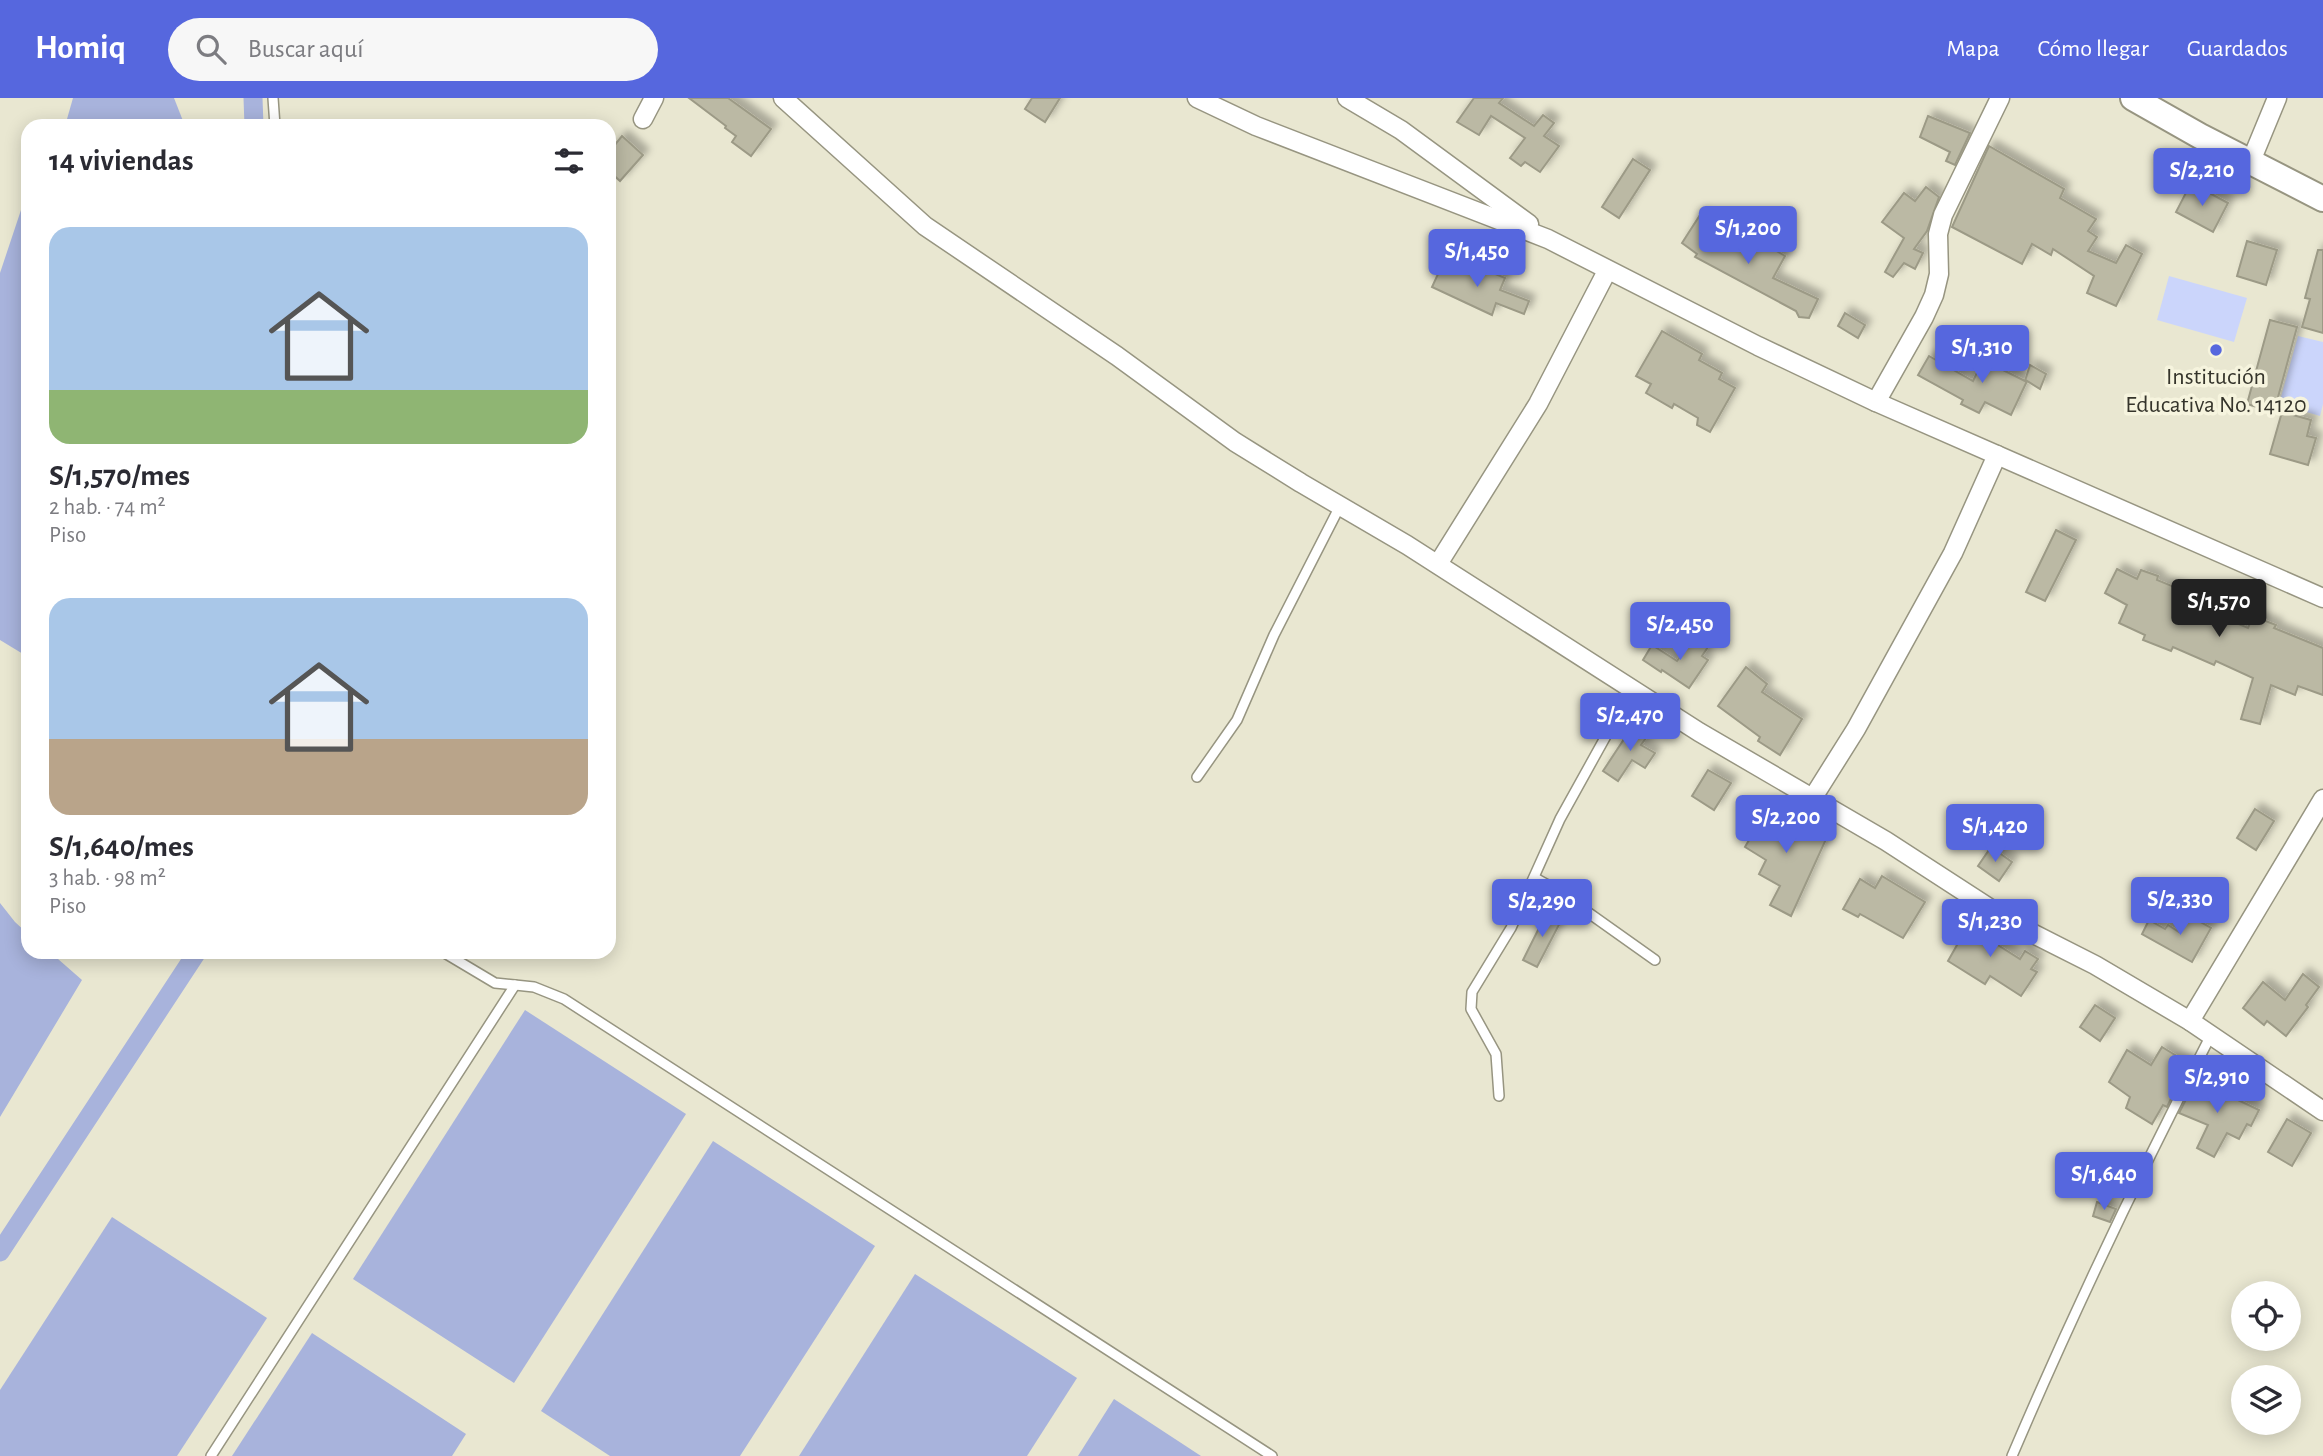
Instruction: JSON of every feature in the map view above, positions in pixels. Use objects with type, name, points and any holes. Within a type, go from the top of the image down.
[{"type":"main road","points":[[2133,98],[2323,199]]},
{"type":"street","points":[[643,119],[654,98]]},
{"type":"street","points":[[783,98],[925,226],[1117,356],[1235,442],[1438,564],[1699,732],[1886,841],[2014,924],[2095,965],[2190,1021],[2323,1111]]},
{"type":"street","points":[[1197,98],[1256,126],[1548,239],[1607,271],[1876,402],[2323,598]]},
{"type":"street","points":[[1347,98],[1401,130],[1548,239]]},
{"type":"street","points":[[1876,402],[1934,295],[1940,274],[1938,234],[1943,215],[2000,98]]},
{"type":"street","points":[[2251,162],[2277,98]]},
{"type":"street","points":[[1438,564],[1538,404],[1607,271]]},
{"type":"street","points":[[1812,799],[1856,729],[1953,553],[1997,455]]},
{"type":"street","points":[[2190,1021],[2323,799]]},
{"type":"lane","points":[[273,98],[274,119]]},
{"type":"lane","points":[[1197,777],[1237,720],[1274,635],[1340,506]]},
{"type":"lane","points":[[1499,1096],[1496,1054],[1471,1009],[1472,992],[1511,928],[1560,819],[1632,689]]},
{"type":"lane","points":[[1535,878],[1555,889],[1655,960]]},
{"type":"lane","points":[[455,959],[495,982],[534,987],[564,999],[1272,1456]]},
{"type":"lane","points":[[211,1456],[514,985]]},
{"type":"lane","points":[[2012,1456],[2161,1133],[2211,1035]]},
{"type":"shaded area","points":[[73,98],[174,98],[182,119],[67,119]]},
{"type":"shaded area","points":[[21,210],[21,653],[0,640],[0,273]]},
{"type":"shaded area","points":[[2169,276],[2247,298],[2234,342],[2157,320]]},
{"type":"shaded area","points":[[2298,336],[2323,342],[2323,404],[2320,416],[2279,404]]},
{"type":"shaded area","points":[[0,903],[21,928],[21,959],[58,959],[82,980],[0,1117]]},
{"type":"shaded area","points":[[525,1010],[686,1114],[514,1383],[353,1279]]},
{"type":"shaded area","points":[[713,1141],[875,1246],[740,1456],[610,1456],[541,1411]]},
{"type":"shaded area","points":[[112,1217],[267,1318],[177,1456],[0,1456],[0,1390]]},
{"type":"shaded area","points":[[915,1274],[1077,1378],[1027,1456],[799,1456]]},
{"type":"shaded area","points":[[312,1333],[466,1434],[452,1456],[232,1456]]},
{"type":"shaded area","points":[[1114,1399],[1201,1456],[1078,1456]]},
{"type":"building","points":[[689,98],[728,98],[771,129],[751,156],[732,142],[736,136],[725,128],[726,126]]},
{"type":"building","points":[[1032,98],[1060,98],[1045,122],[1025,109]]},
{"type":"building","points":[[1474,98],[1503,98],[1499,103],[1534,126],[1543,115],[1554,123],[1544,136],[1559,146],[1540,172],[1525,162],[1521,166],[1510,158],[1525,138],[1491,116],[1479,135],[1457,122]]},
{"type":"building","points":[[1928,116],[1970,133],[1955,165],[1946,161],[1950,152],[1920,137]]},
{"type":"building","points":[[622,136],[643,155],[620,181],[616,177],[616,143]]},
{"type":"building","points":[[1989,146],[2064,189],[2060,198],[2096,219],[2088,231],[2097,237],[2088,251],[2116,263],[2126,245],[2142,254],[2116,306],[2087,293],[2094,276],[2053,249],[2051,255],[2032,244],[2022,264],[1952,227]]},
{"type":"building","points":[[1633,159],[1650,170],[1619,218],[1602,207]]},
{"type":"building","points":[[2191,183],[2228,203],[2213,232],[2176,212]]},
{"type":"building","points":[[1926,187],[1939,197],[1927,231],[1914,249],[1923,253],[1915,269],[1904,263],[1893,277],[1885,272],[1904,238],[1882,222],[1904,193],[1915,201]]},
{"type":"building","points":[[1700,215],[1714,225],[1710,231],[1742,251],[1751,236],[1785,256],[1773,278],[1818,299],[1809,318],[1799,317],[1796,311],[1695,257],[1697,254],[1682,243]]},
{"type":"building","points":[[2247,241],[2277,250],[2266,285],[2237,276]]},
{"type":"building","points":[[2318,250],[2323,250],[2323,333],[2302,327],[2310,299],[2305,298]]},
{"type":"building","points":[[1444,261],[1476,276],[1479,267],[1505,278],[1500,290],[1529,301],[1524,314],[1496,303],[1492,315],[1432,287]]},
{"type":"building","points":[[1845,313],[1865,325],[1858,338],[1838,326]]},
{"type":"building","points":[[2270,320],[2297,327],[2274,412],[2247,404]]},
{"type":"building","points":[[1662,331],[1702,354],[1699,360],[1722,373],[1719,379],[1735,388],[1710,432],[1697,425],[1698,418],[1674,404],[1672,408],[1646,393],[1651,384],[1636,376]]},
{"type":"building","points":[[1929,356],[1973,381],[1983,360],[2025,381],[2030,365],[2046,374],[2040,389],[2027,381],[2011,415],[1985,402],[1979,413],[1961,404],[1963,400],[1918,375]]},
{"type":"building","points":[[2282,412],[2311,420],[2307,436],[2316,438],[2308,465],[2270,454]]},
{"type":"building","points":[[2056,530],[2076,540],[2045,601],[2026,592]]},
{"type":"building","points":[[2117,569],[2137,579],[2141,570],[2158,576],[2157,580],[2194,595],[2191,604],[2248,628],[2253,616],[2276,625],[2274,628],[2323,648],[2323,695],[2298,686],[2295,695],[2271,685],[2260,724],[2241,719],[2253,678],[2216,661],[2214,665],[2173,647],[2171,651],[2143,640],[2145,635],[2119,623],[2127,605],[2105,593]]},
{"type":"building","points":[[1694,638],[1708,647],[1702,656],[1708,660],[1689,688],[1643,660],[1652,645],[1677,661]]},
{"type":"building","points":[[1746,667],[1767,684],[1762,692],[1802,719],[1780,755],[1758,741],[1760,737],[1718,706]]},
{"type":"building","points":[[1634,724],[1649,734],[1641,745],[1655,753],[1645,768],[1632,760],[1618,781],[1603,771]]},
{"type":"building","points":[[1708,770],[1731,783],[1714,810],[1692,796]]},
{"type":"building","points":[[1769,806],[1827,837],[1791,916],[1770,905],[1780,886],[1759,874],[1766,860],[1745,847]]},
{"type":"building","points":[[2255,809],[2274,821],[2256,850],[2237,838]]},
{"type":"building","points":[[1991,847],[2012,862],[1999,881],[1978,866]]},
{"type":"building","points":[[1882,876],[1925,902],[1903,938],[1860,914],[1858,917],[1843,909],[1860,879],[1875,888]]},
{"type":"building","points":[[1547,912],[1562,919],[1537,967],[1523,960]]},
{"type":"building","points":[[2188,915],[2211,928],[2192,962],[2142,934],[2149,920],[2165,929],[2168,925],[2179,932]]},
{"type":"building","points":[[1957,919],[2020,959],[2025,951],[2038,959],[2031,969],[2037,972],[2021,996],[1990,976],[1985,984],[1948,961],[1957,945],[1945,938]]},
{"type":"building","points":[[2303,974],[2319,987],[2286,1036],[2267,1021],[2264,1025],[2243,1008],[2263,982],[2285,1000]]},
{"type":"building","points":[[2095,1005],[2115,1018],[2100,1041],[2080,1027]]},
{"type":"building","points":[[2162,1047],[2188,1063],[2167,1107],[2163,1105],[2152,1124],[2126,1108],[2130,1097],[2109,1082],[2127,1050],[2151,1065]]},
{"type":"building","points":[[2196,1080],[2259,1110],[2251,1126],[2247,1124],[2239,1139],[2227,1133],[2214,1157],[2197,1148],[2208,1125],[2179,1113]]},
{"type":"building","points":[[2287,1119],[2311,1133],[2292,1166],[2268,1152]]},
{"type":"building","points":[[2097,1202],[2116,1209],[2110,1222],[2093,1216]]},
{"type":"waterway","points":[[253,98],[254,119]]},
{"type":"waterway","points":[[0,1252],[192,959]]},
{"type":"place","name":"Institución Educativa No. 14120","points":[[2216,350]]}]
